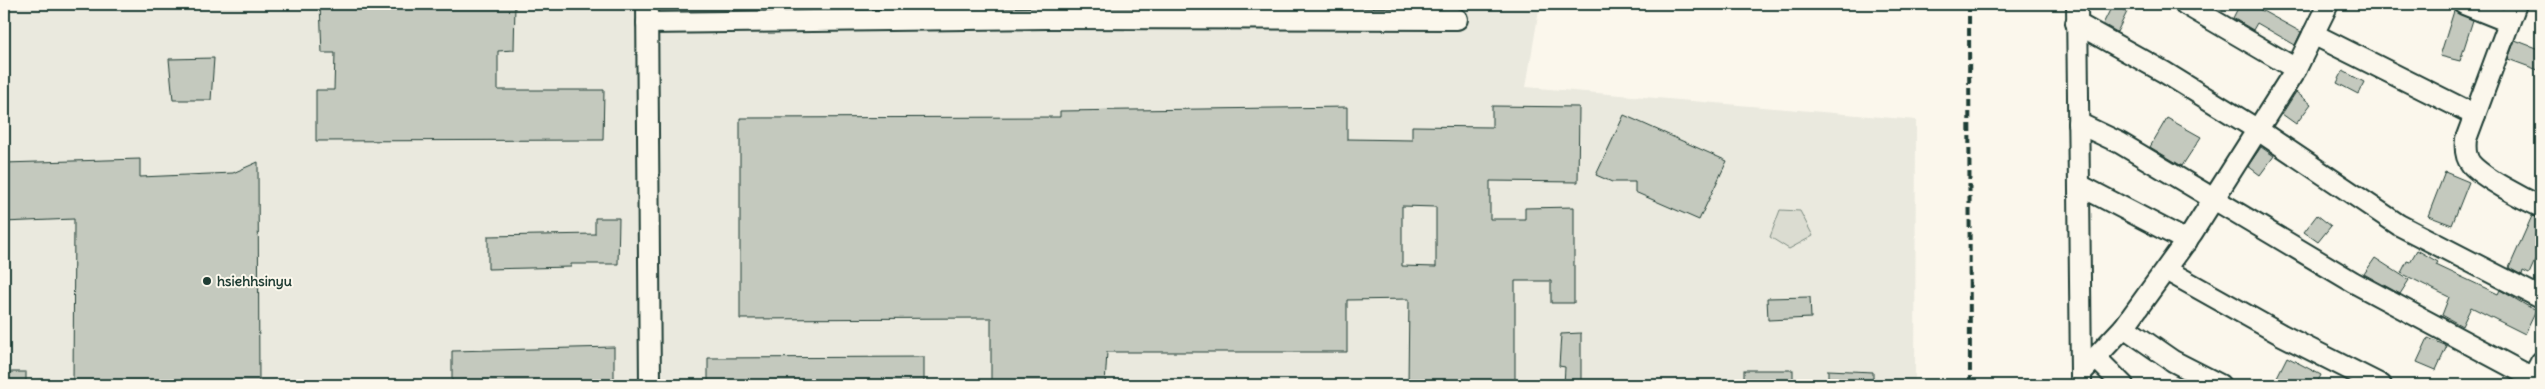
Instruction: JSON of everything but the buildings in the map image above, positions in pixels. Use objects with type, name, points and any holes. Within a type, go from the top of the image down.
[{"type":"street","points":[[2185,4],[2296,69]]},
{"type":"street","points":[[2082,379],[2124,327],[2187,241],[2215,199],[2296,69],[2328,4]]},
{"type":"street","points":[[2464,4],[2513,13],[2466,139],[2465,152],[2471,164],[2497,182],[2541,207]]},
{"type":"street","points":[[650,385],[647,13],[1048,18],[1457,19]]},
{"type":"street","points":[[2077,13],[2082,379]]},
{"type":"street","points":[[2077,13],[2164,72],[2258,130],[2399,225],[2541,298]]},
{"type":"street","points":[[2313,34],[2372,66],[2475,115]]},
{"type":"street","points":[[2078,123],[2120,143],[2353,282],[2536,373]]},
{"type":"street","points":[[2079,185],[2187,241]]},
{"type":"street","points":[[2166,270],[2282,335],[2381,385]]},
{"type":"street","points":[[2124,327],[2173,361],[2220,385]]},
{"type":"street","points":[[2097,359],[2123,385]]},
{"type":"shaded area","points":[[4,4],[1540,4],[1526,87],[1916,120],[1915,385],[4,385]]},
{"type":"shaded area","points":[[1780,210],[1800,211],[1813,236],[1789,249],[1770,237]]},
{"type":"railway","points":[[1969,4],[1970,385]]},
{"type":"place","name":"hsiehhsinyu","points":[[207,281]]}]
